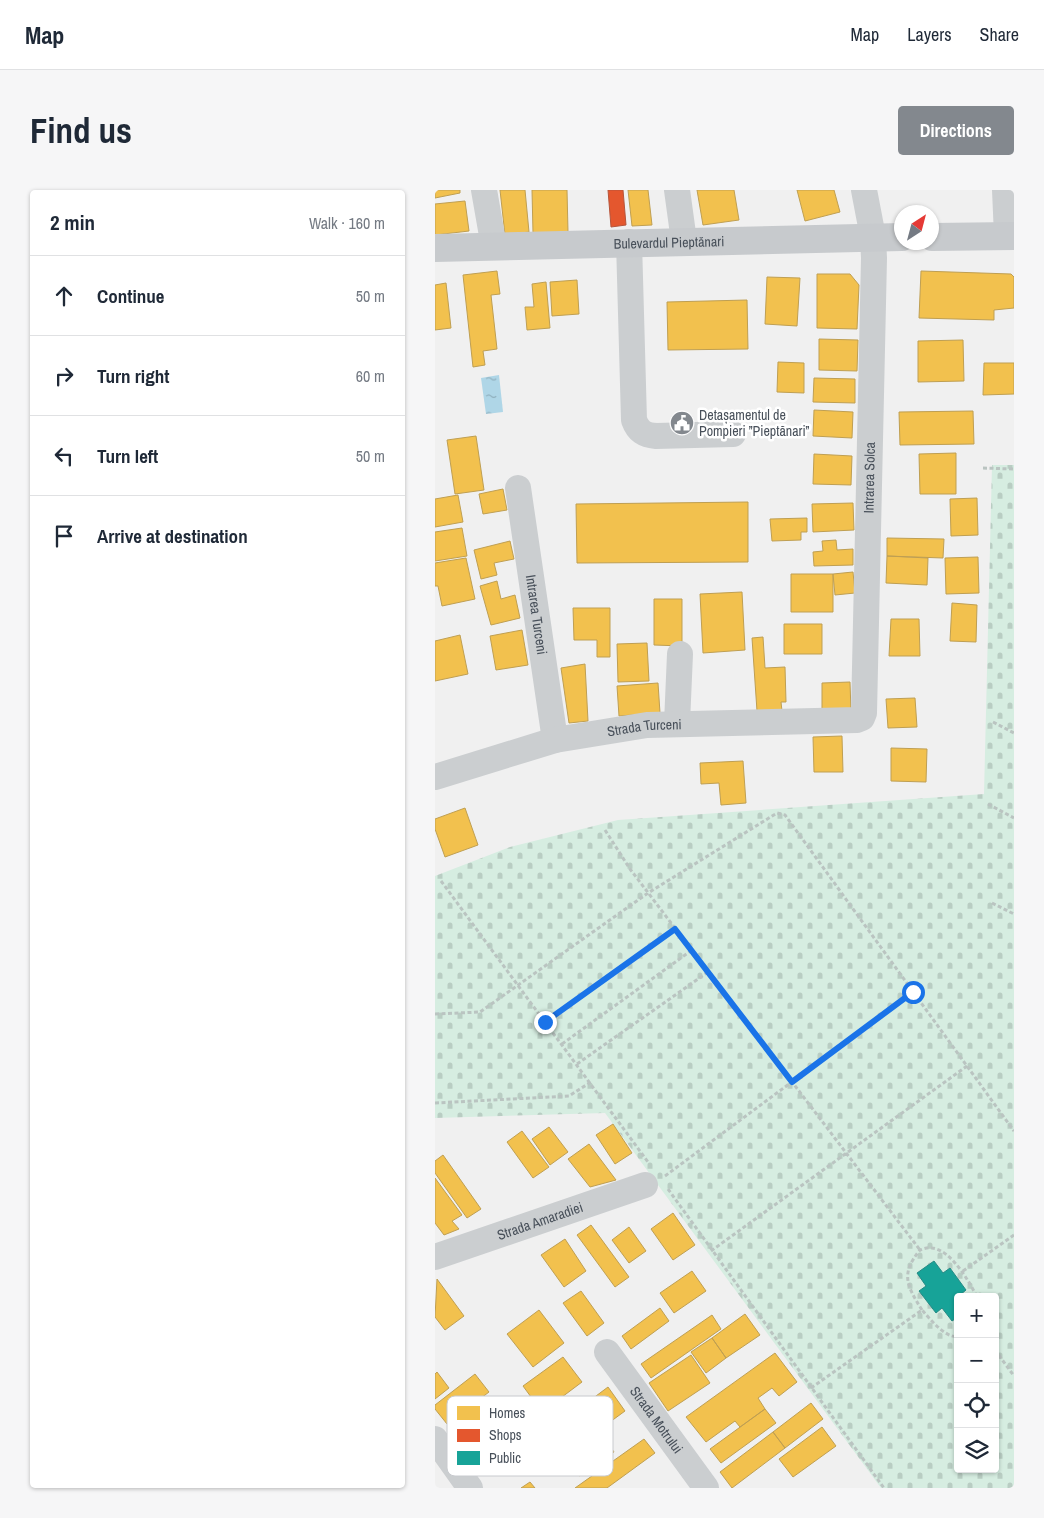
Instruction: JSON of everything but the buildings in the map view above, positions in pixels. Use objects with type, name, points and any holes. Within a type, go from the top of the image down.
[{"type":"main road","points":[[939,237],[1010,236]]},
{"type":"main road","name":"Bulevardul Pieptănari","points":[[435,248],[894,237]]},
{"type":"street","points":[[484,190],[494,247]]},
{"type":"street","points":[[677,190],[684,241]]},
{"type":"street","name":"Intrarea Solca","points":[[861,718],[864,703],[873,237],[864,190]]},
{"type":"street","points":[[1005,190],[1010,236]]},
{"type":"street","points":[[629,242],[634,420],[637,429],[646,435],[656,436],[733,434]]},
{"type":"street","name":"Intrarea Turceni","points":[[518,488],[555,740]]},
{"type":"street","points":[[677,723],[680,654]]},
{"type":"street","name":"Strada Turceni","points":[[436,773],[555,740],[647,725],[857,720],[861,718]]},
{"type":"street","name":"Strada Amaradiei","points":[[435,1257],[653,1182]]},
{"type":"street","name":"Strada Motrului","points":[[607,1352],[706,1488]]},
{"type":"street","points":[[435,1439],[447,1456]]},
{"type":"street","points":[[461,1476],[470,1488]]},
{"type":"path","points":[[983,468],[1014,469]]},
{"type":"path","points":[[993,722],[1014,733]]},
{"type":"path","points":[[988,804],[1014,818]]},
{"type":"path","points":[[435,1014],[479,1012],[648,894],[777,813],[785,815],[1014,1131]]},
{"type":"path","points":[[605,830],[648,894],[920,1250]]},
{"type":"path","points":[[992,903],[1014,914]]},
{"type":"path","points":[[545,1022],[675,929]]},
{"type":"path","points":[[562,1044],[692,950]]},
{"type":"path","points":[[577,1064],[708,972]]},
{"type":"path","points":[[653,1182],[913,992]]},
{"type":"path","points":[[711,1251],[967,1066]]},
{"type":"path","points":[[435,1103],[569,1096],[591,1082]]},
{"type":"path","points":[[963,1271],[1014,1235]]},
{"type":"path","points":[[954,1337],[936,1325],[922,1310],[910,1291],[907,1275],[911,1261],[920,1250],[931,1248],[941,1252],[963,1271],[975,1293]]},
{"type":"path","points":[[811,1388],[922,1310]]},
{"type":"path","points":[[999,1355],[1014,1376]]},
{"type":"green space","points":[[992,465],[1014,465],[1014,1488],[881,1488],[605,1113],[435,1118],[435,876],[510,847],[618,820],[984,794]]},
{"type":"water","points":[[499,375],[503,412],[486,414],[481,378]]},
{"type":"place","name":"Detașamentul de Pompieri ”Pieptănari”","points":[[682,423]]},
{"type":"route","points":[[545,1022],[675,929],[792,1082],[913,992]]}]
